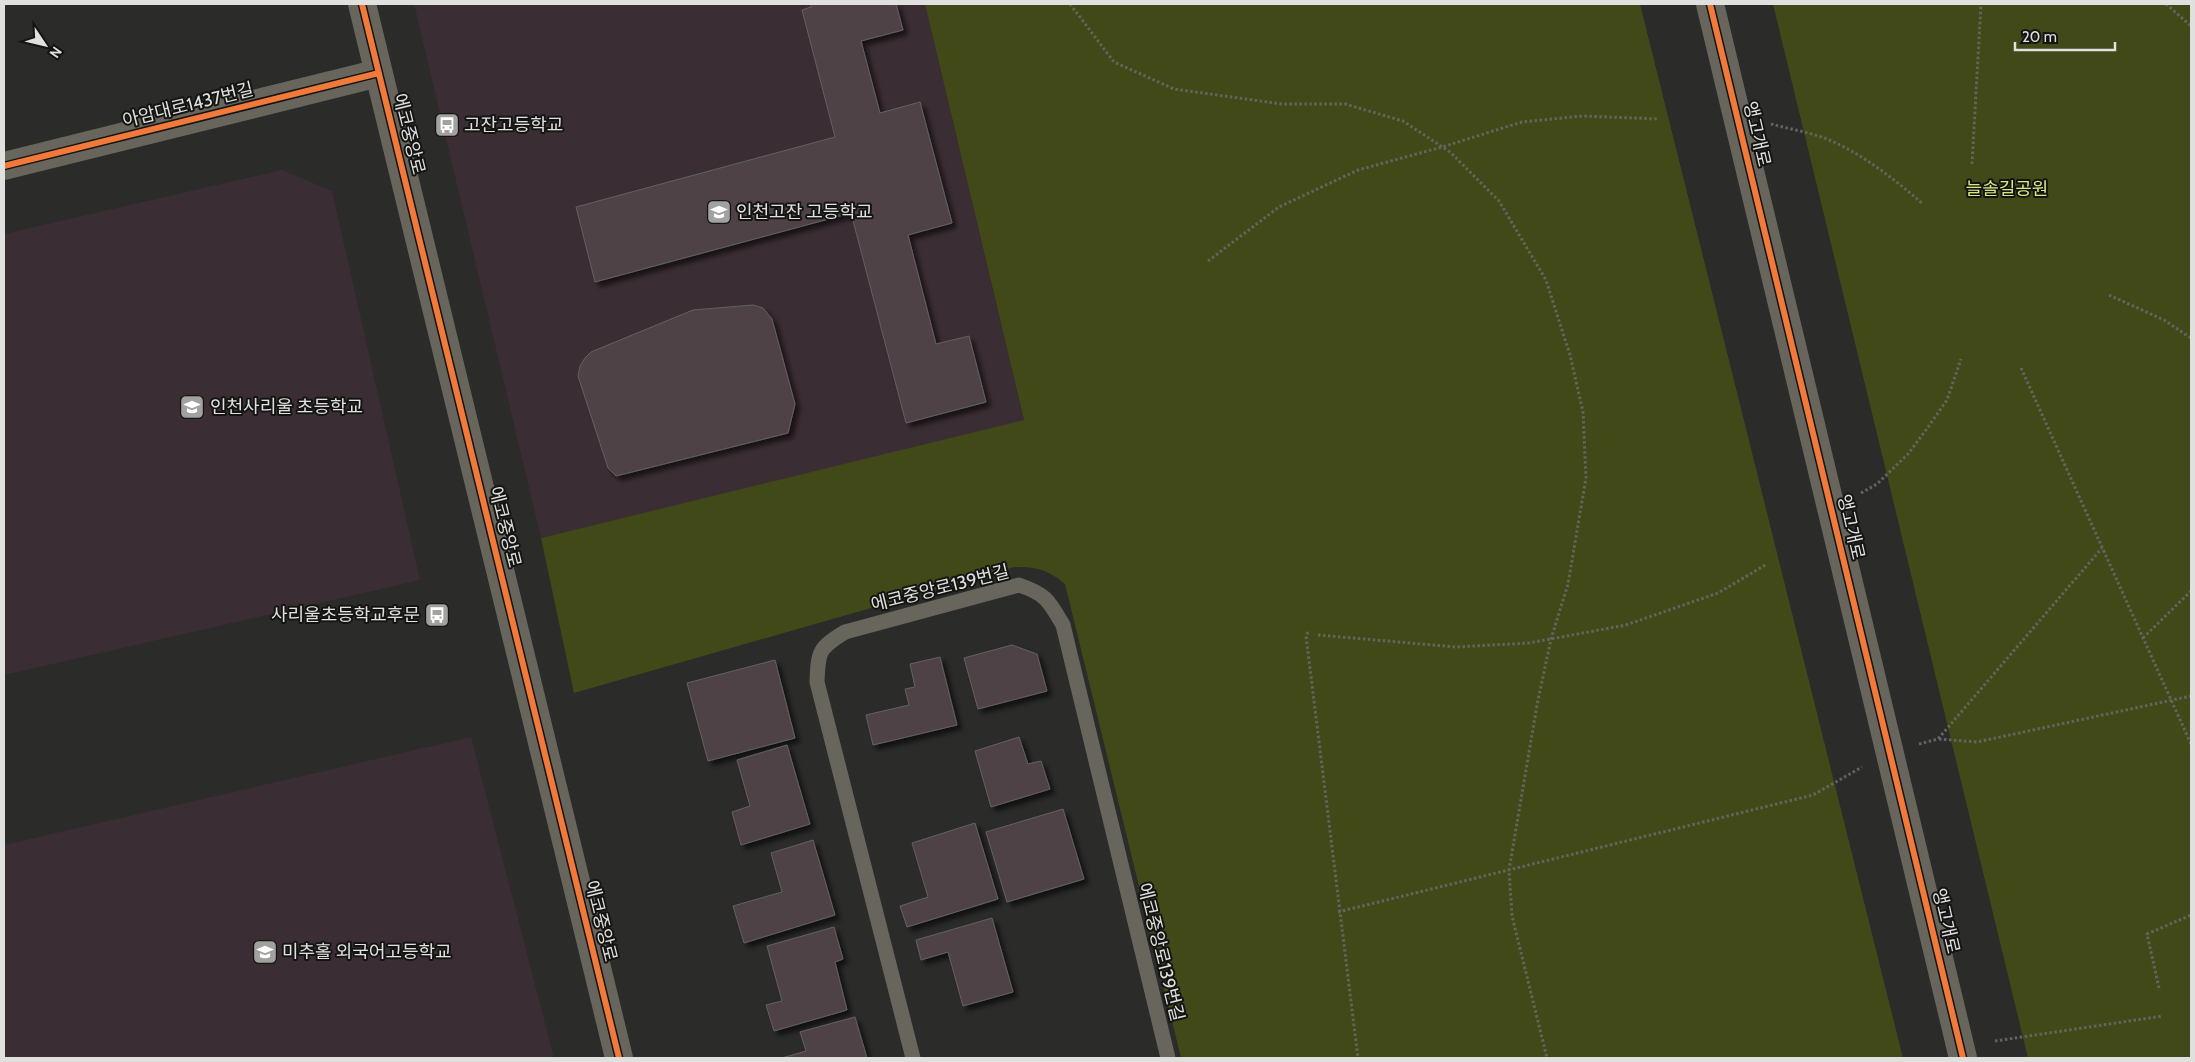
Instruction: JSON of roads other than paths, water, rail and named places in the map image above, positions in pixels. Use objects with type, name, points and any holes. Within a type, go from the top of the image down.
[{"type":"street","name":"에코중앙로","points":[[362,4],[619,1058]]},
{"type":"street","name":"앵고개로","points":[[1710,4],[1963,1058]]},
{"type":"street","name":"아암대로1437번길","points":[[4,166],[379,73]]},
{"type":"lane","name":"에코중앙로139번길","points":[[913,1058],[818,682],[818,660],[825,644],[845,632],[1019,585],[1036,591],[1051,603],[1063,625],[1168,1058]]},
{"type":"place","name":"고잔고등학교","points":[[447,125]]},
{"type":"place","name":"인천고잔 고등학교","points":[[719,212]]},
{"type":"place","name":"인천사리울 초등학교","points":[[192,407]]},
{"type":"place","name":"사리울초등학교후문","points":[[437,615]]},
{"type":"place","name":"미추홀 외국어고등학교","points":[[265,952]]},
{"type":"park label","name":"늘솔길공원","points":[[2007,189]]}]
